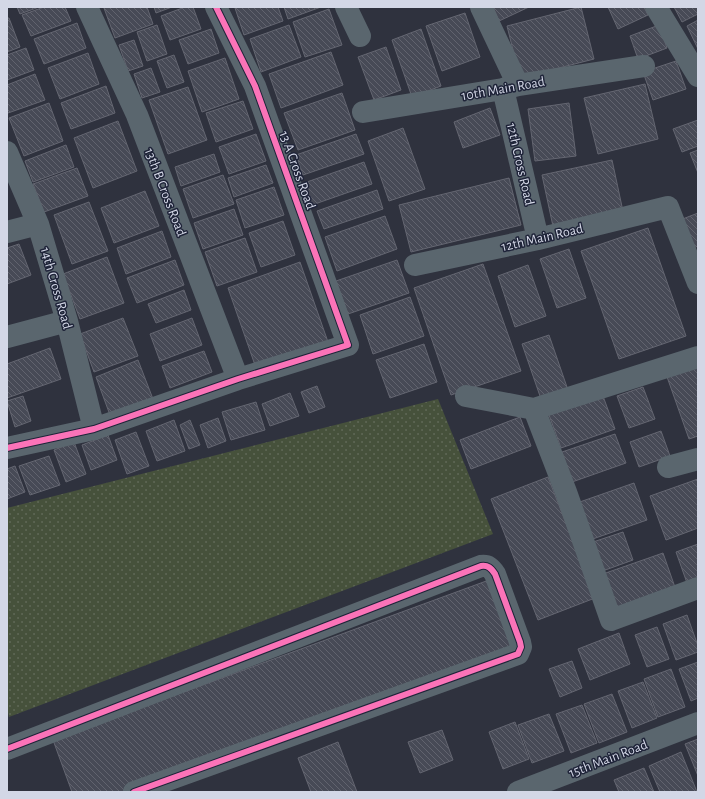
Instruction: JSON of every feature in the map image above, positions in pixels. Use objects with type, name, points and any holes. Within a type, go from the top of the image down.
[{"type":"street","name":"13th B Cross Road","points":[[87,7],[137,115],[238,379]]},
{"type":"street","name":"13 A Cross Road","points":[[216,7],[255,86],[348,345],[238,379]]},
{"type":"street","points":[[346,7],[360,36]]},
{"type":"street","name":"12th Cross Road","points":[[481,7],[511,87],[538,239]]},
{"type":"street","points":[[656,7],[698,76]]},
{"type":"street","name":"10th Main Road","points":[[363,112],[644,66]]},
{"type":"street","name":"14th Cross Road","points":[[7,152],[38,224],[67,321],[94,429]]},
{"type":"street","name":"12th Main Road","points":[[416,265],[538,239],[668,207],[698,283]]},
{"type":"street","points":[[7,232],[38,224]]},
{"type":"street","points":[[7,337],[67,321]]},
{"type":"street","points":[[466,396],[534,409],[698,356]]},
{"type":"street","points":[[7,448],[94,429],[238,379]]},
{"type":"street","points":[[534,409],[566,492],[611,620],[698,588]]},
{"type":"street","points":[[668,467],[698,459]]},
{"type":"street","points":[[7,749],[481,566],[491,568],[520,642],[521,647],[518,654],[134,792]]},
{"type":"street","name":"15th Main Road","points":[[518,792],[698,723]]},
{"type":"green space","points":[[438,399],[493,534],[9,717],[7,708],[7,508]]},
{"type":"building","points":[[17,7],[39,7],[20,14]]},
{"type":"building","points":[[44,7],[65,7],[71,21],[31,36],[22,15]]},
{"type":"building","points":[[147,7],[153,24],[115,38],[104,8]]},
{"type":"building","points":[[154,7],[172,7],[156,13]]},
{"type":"building","points":[[185,7],[193,7],[201,29],[170,40],[161,16]]},
{"type":"building","points":[[278,7],[283,21],[244,35],[235,8]]},
{"type":"building","points":[[284,7],[321,7],[288,19]]},
{"type":"building","points":[[493,7],[529,7],[499,21]]},
{"type":"building","points":[[581,7],[594,59],[520,78],[507,26]]},
{"type":"building","points":[[608,7],[644,7],[648,15],[618,29]]},
{"type":"building","points":[[674,7],[698,7],[698,14],[682,22]]},
{"type":"building","points":[[329,9],[342,45],[305,57],[293,22]]},
{"type":"building","points":[[465,13],[480,57],[442,71],[426,26]]},
{"type":"building","points":[[7,18],[9,18],[20,47],[7,52]]},
{"type":"building","points":[[698,20],[698,49],[687,26]]},
{"type":"building","points":[[77,23],[86,48],[44,64],[34,39]]},
{"type":"building","points":[[157,25],[167,54],[147,61],[137,32]]},
{"type":"building","points":[[289,25],[301,57],[261,72],[250,39]]},
{"type":"building","points":[[659,25],[667,48],[638,59],[630,36]]},
{"type":"building","points":[[211,29],[219,53],[188,64],[179,40]]},
{"type":"building","points":[[421,29],[441,86],[412,97],[392,40]]},
{"type":"building","points":[[134,40],[143,66],[128,71],[119,45]]},
{"type":"building","points":[[386,47],[401,90],[374,100],[358,57]]},
{"type":"building","points":[[26,48],[34,70],[7,80],[7,55]]},
{"type":"building","points":[[331,52],[343,85],[281,108],[269,74]]},
{"type":"building","points":[[88,53],[99,84],[60,99],[48,68]]},
{"type":"building","points":[[174,55],[184,82],[167,88],[157,61]]},
{"type":"building","points":[[225,58],[239,99],[202,112],[188,71]]},
{"type":"building","points":[[676,61],[686,89],[653,100],[643,72]]},
{"type":"building","points":[[151,68],[160,92],[142,98],[134,74]]},
{"type":"building","points":[[35,74],[45,100],[8,113],[7,85]]},
{"type":"building","points":[[645,84],[658,139],[598,154],[584,98]]},
{"type":"building","points":[[106,86],[115,113],[71,129],[61,103]]},
{"type":"building","points":[[188,87],[207,140],[168,154],[149,100]]},
{"type":"building","points":[[342,93],[355,130],[298,150],[284,113]]},
{"type":"building","points":[[243,101],[253,129],[216,142],[206,113]]},
{"type":"building","points":[[49,103],[63,141],[24,156],[9,118]]},
{"type":"building","points":[[569,103],[576,156],[535,161],[528,109]]},
{"type":"building","points":[[490,108],[500,135],[463,148],[454,122]]},
{"type":"building","points":[[698,120],[698,146],[682,152],[673,129]]},
{"type":"building","points":[[118,121],[137,171],[93,188],[74,138]]},
{"type":"building","points":[[403,128],[425,189],[389,201],[368,141]]},
{"type":"building","points":[[256,134],[266,161],[229,174],[219,147]]},
{"type":"building","points":[[356,134],[364,154],[303,175],[296,155]]},
{"type":"building","points":[[66,145],[74,167],[33,182],[25,161]]},
{"type":"building","points":[[698,150],[698,173],[690,153]]},
{"type":"building","points":[[214,154],[220,172],[181,186],[175,167]]},
{"type":"building","points":[[612,160],[624,216],[554,231],[542,175]]},
{"type":"building","points":[[364,162],[372,184],[312,205],[304,183]]},
{"type":"building","points":[[266,165],[273,183],[234,197],[228,178]]},
{"type":"building","points":[[77,168],[88,196],[44,212],[33,184]]},
{"type":"building","points":[[223,175],[234,204],[193,218],[183,189]]},
{"type":"building","points":[[509,178],[521,225],[411,252],[399,205]]},
{"type":"building","points":[[274,187],[284,215],[245,228],[236,200]]},
{"type":"building","points":[[377,190],[383,209],[324,229],[317,211]]},
{"type":"building","points":[[145,191],[159,226],[114,243],[101,208]]},
{"type":"building","points":[[89,202],[108,251],[72,264],[54,215]]},
{"type":"building","points":[[234,209],[243,235],[203,249],[194,223]]},
{"type":"building","points":[[698,213],[698,246],[691,249],[680,220]]},
{"type":"building","points":[[385,216],[397,249],[337,271],[325,237]]},
{"type":"building","points":[[283,221],[295,255],[261,267],[249,233]]},
{"type":"building","points":[[648,228],[686,336],[619,359],[581,251]]},
{"type":"building","points":[[162,231],[171,257],[126,274],[117,248]]},
{"type":"building","points":[[245,238],[257,272],[217,286],[205,252]]},
{"type":"building","points":[[19,244],[31,275],[7,284],[7,248]]},
{"type":"building","points":[[569,249],[586,298],[557,308],[540,259]]},
{"type":"building","points":[[107,257],[124,303],[80,319],[63,274]]},
{"type":"building","points":[[175,260],[184,285],[137,303],[127,278]]},
{"type":"building","points":[[397,260],[409,293],[348,314],[336,281]]},
{"type":"building","points":[[300,262],[328,342],[256,368],[228,288]]},
{"type":"building","points":[[483,264],[521,371],[451,395],[414,288]]},
{"type":"building","points":[[528,265],[546,316],[515,327],[498,276]]},
{"type":"building","points":[[184,290],[191,310],[156,323],[148,304]]},
{"type":"building","points":[[410,297],[424,336],[373,354],[360,315]]},
{"type":"building","points":[[123,318],[138,356],[94,372],[80,334]]},
{"type":"building","points":[[192,318],[202,345],[160,361],[150,334]]},
{"type":"building","points":[[549,335],[568,390],[541,399],[522,344]]},
{"type":"building","points":[[424,344],[437,382],[390,398],[376,360]]},
{"type":"building","points":[[50,348],[61,379],[7,398],[7,364]]},
{"type":"building","points":[[204,351],[212,372],[170,388],[162,366]]},
{"type":"building","points":[[138,360],[153,399],[110,415],[96,377]]},
{"type":"building","points":[[698,363],[698,436],[689,439],[666,374]]},
{"type":"building","points":[[317,386],[325,407],[309,413],[301,392]]},
{"type":"building","points":[[643,387],[655,419],[629,428],[617,396]]},
{"type":"building","points":[[290,393],[299,416],[270,426],[262,404]]},
{"type":"building","points":[[23,396],[31,421],[15,427],[7,401]]},
{"type":"building","points":[[603,396],[615,429],[561,448],[549,415]]},
{"type":"building","points":[[256,402],[265,430],[231,440],[222,412]]},
{"type":"building","points":[[520,417],[531,446],[471,469],[460,440]]},
{"type":"building","points":[[218,418],[226,441],[208,448],[200,425]]},
{"type":"building","points":[[174,420],[185,451],[157,461],[146,431]]},
{"type":"building","points":[[190,420],[200,445],[189,449],[180,425]]},
{"type":"building","points":[[661,431],[670,456],[639,467],[630,442]]},
{"type":"building","points":[[136,432],[149,466],[127,474],[115,440]]},
{"type":"building","points":[[615,434],[626,463],[572,482],[562,452]]},
{"type":"building","points":[[108,435],[117,460],[91,470],[82,445]]},
{"type":"building","points":[[74,442],[86,474],[66,482],[54,450]]},
{"type":"building","points":[[49,456],[60,485],[30,495],[19,466]]},
{"type":"building","points":[[15,466],[25,492],[7,499],[7,469]]},
{"type":"building","points":[[548,477],[595,598],[538,620],[491,499]]},
{"type":"building","points":[[698,479],[698,528],[666,540],[650,496]]},
{"type":"building","points":[[634,483],[647,520],[587,541],[574,504]]},
{"type":"building","points":[[623,532],[633,560],[597,573],[587,544]]},
{"type":"building","points":[[698,544],[698,579],[687,583],[676,552]]},
{"type":"building","points":[[663,553],[677,593],[614,615],[600,575]]},
{"type":"building","points":[[489,580],[514,648],[122,792],[72,792],[53,740]]},
{"type":"building","points":[[687,615],[698,646],[698,652],[676,660],[663,624]]},
{"type":"building","points":[[657,627],[669,659],[647,667],[635,635]]},
{"type":"building","points":[[619,633],[630,664],[590,680],[578,649]]},
{"type":"building","points":[[572,661],[582,688],[560,697],[549,669]]},
{"type":"building","points":[[698,662],[698,698],[691,701],[679,669]]},
{"type":"building","points":[[671,669],[685,707],[658,717],[644,679]]},
{"type":"building","points":[[643,682],[657,718],[632,728],[618,691]]},
{"type":"building","points":[[612,694],[627,732],[599,743],[584,704]]},
{"type":"building","points":[[582,705],[597,743],[571,753],[556,714]]},
{"type":"building","points":[[549,714],[564,751],[532,763],[518,725]]},
{"type":"building","points":[[515,722],[529,759],[503,769],[489,732]]},
{"type":"building","points":[[442,730],[453,760],[420,773],[408,742]]},
{"type":"building","points":[[698,739],[698,776],[685,744]]},
{"type":"building","points":[[338,742],[357,792],[311,792],[298,758]]},
{"type":"building","points":[[681,752],[697,792],[660,792],[649,766]]},
{"type":"building","points":[[644,768],[654,792],[619,792],[614,780]]},
{"type":"cycle path","points":[[7,448],[94,429],[238,379],[348,345],[255,86],[216,7]]},
{"type":"cycle path","points":[[7,749],[481,566],[489,567],[495,574],[520,642],[521,647],[518,654],[134,792]]}]
